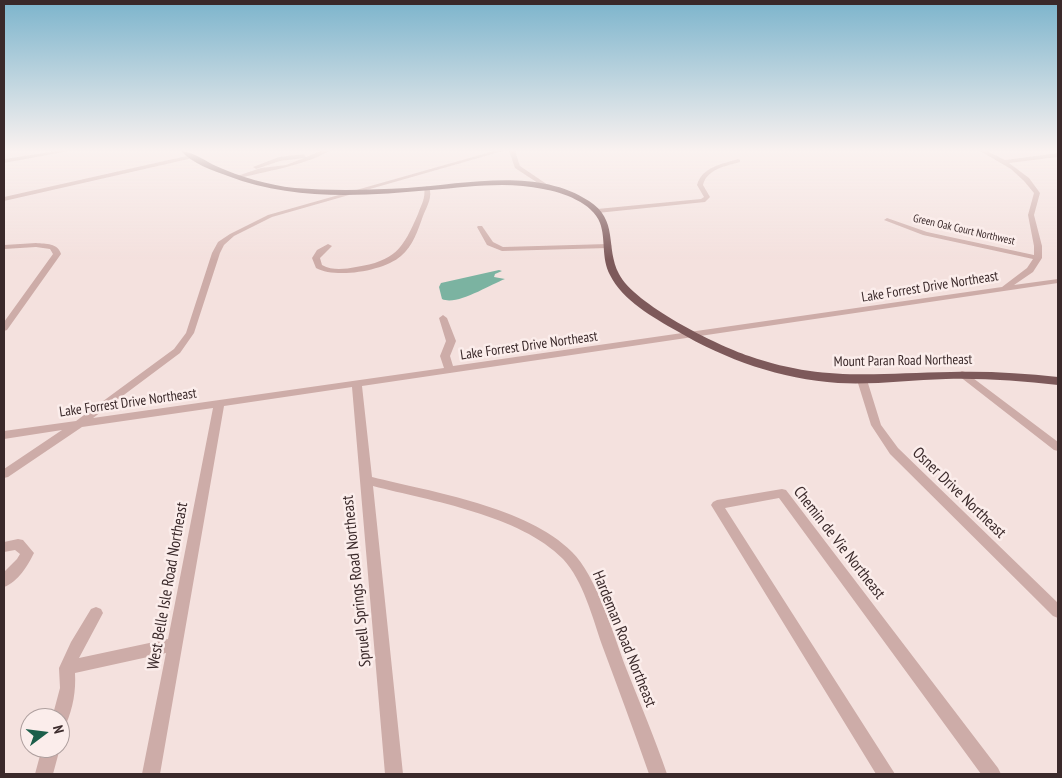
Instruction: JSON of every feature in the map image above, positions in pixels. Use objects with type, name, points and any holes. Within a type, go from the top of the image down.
[{"type":"main road","points":[[277,187],[331,195],[436,187]]},
{"type":"main road","points":[[541,187],[576,196],[597,211]]},
{"type":"main road","name":"Mount Paran Road Northeast","points":[[597,211],[604,221],[612,271],[622,286],[644,305],[668,321],[748,360],[773,369],[817,377],[862,380],[962,374],[1020,376],[1058,381]]},
{"type":"street","points":[[4,199],[56,187]]},
{"type":"street","points":[[353,192],[370,187]]},
{"type":"street","points":[[597,211],[703,201],[707,197],[701,187]]},
{"type":"street","points":[[1003,290],[1030,270],[1038,258],[1038,246],[1031,215],[1037,193],[1033,187]]},
{"type":"street","points":[[328,246],[316,258],[319,266],[327,270],[342,271],[372,268],[392,261],[412,240],[428,197],[427,188]]},
{"type":"street","points":[[4,474],[79,424],[164,362],[186,341],[200,308],[216,253],[225,240],[258,220],[331,195]]},
{"type":"street","name":"Green Oak Court Northwest","points":[[887,220],[925,234],[1038,258]]},
{"type":"street","points":[[480,227],[490,243],[502,249],[608,246]]},
{"type":"street","points":[[4,248],[45,245],[56,250],[57,254],[4,328]]},
{"type":"street","name":"Lake Forrest Drive Northeast","points":[[4,436],[696,336],[1058,281]]},
{"type":"street","points":[[443,318],[451,341],[445,356],[450,371]]},
{"type":"street","points":[[962,374],[1058,447]]},
{"type":"street","name":"Osner Drive Northeast","points":[[862,380],[876,425],[894,451],[1058,612]]},
{"type":"street","name":"Spruell Springs Road Northeast","points":[[357,384],[394,774]]},
{"type":"street","name":"West Belle Isle Road Northeast","points":[[151,774],[219,404]]},
{"type":"street","name":"Hardeman Road Northeast","points":[[365,480],[515,522],[548,539],[568,556],[583,578],[595,605],[658,774]]},
{"type":"street","name":"Chemin de Vie Northeast","points":[[886,774],[716,505],[782,493],[992,774]]},
{"type":"street","points":[[4,546],[18,544],[27,553],[22,563],[4,581]]},
{"type":"street","points":[[63,708],[68,688],[68,668],[76,647],[96,613]]},
{"type":"street","points":[[68,668],[175,644]]},
{"type":"street","points":[[44,774],[48,758]]},
{"type":"shaded area","points":[[499,270],[502,271],[495,274],[494,277],[505,279],[456,300],[442,299],[439,287],[441,283]]}]
